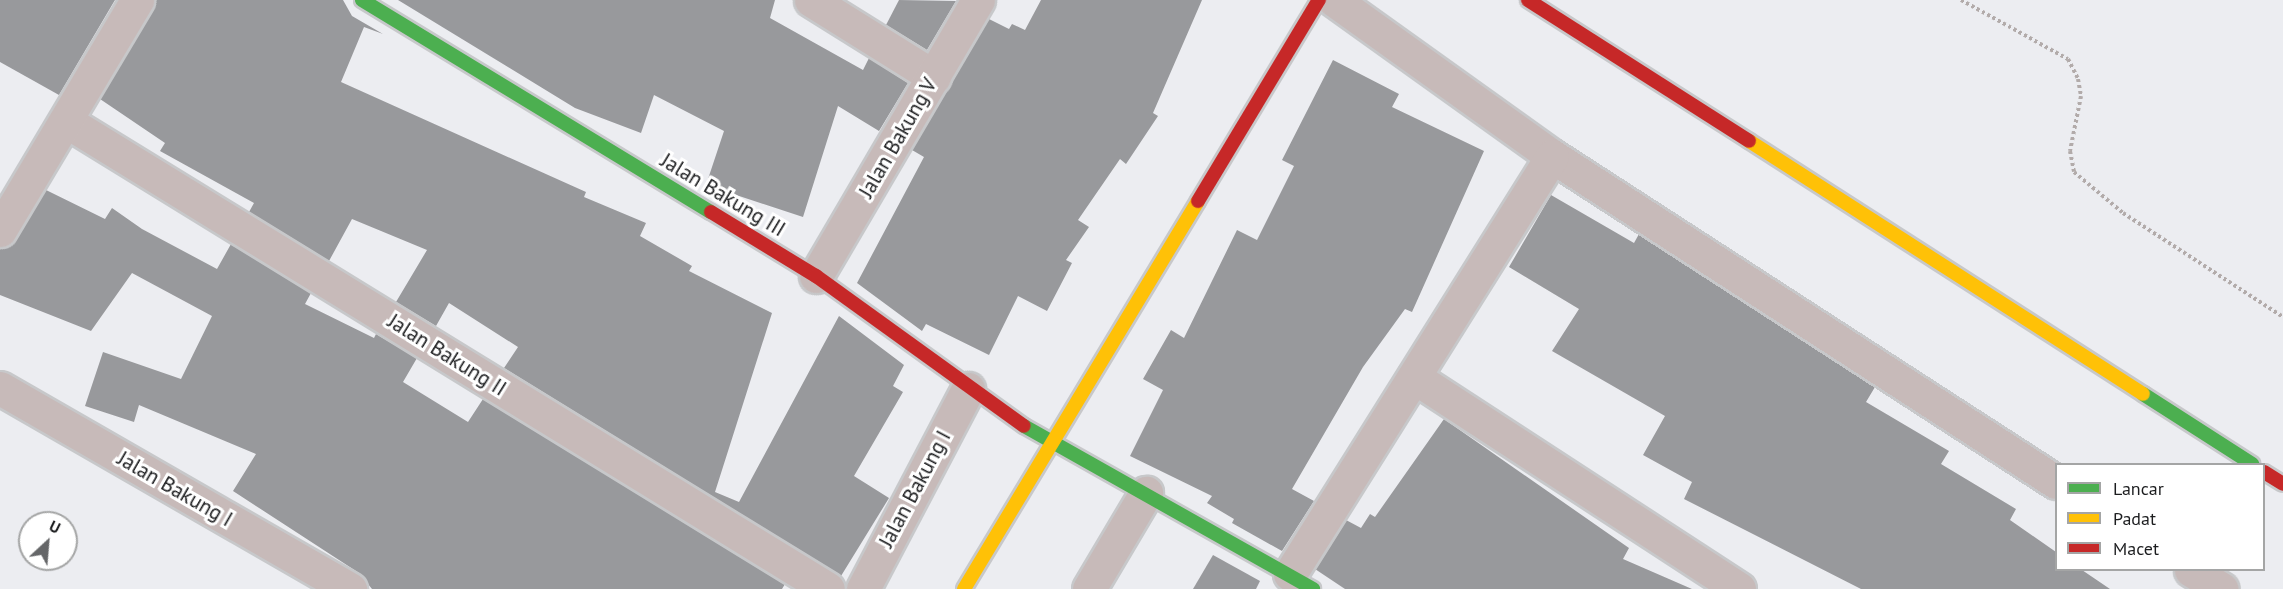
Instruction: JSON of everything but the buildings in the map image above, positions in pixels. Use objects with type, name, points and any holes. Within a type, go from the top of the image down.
[{"type":"street","points":[[0,230],[137,0]]},
{"type":"street","name":"Jalan Bakung III","points":[[362,0],[816,276],[968,390],[1052,444],[1301,581]]},
{"type":"street","points":[[811,0],[934,77]]},
{"type":"street","name":"Jalan Bakung V","points":[[816,276],[978,0]]},
{"type":"street","points":[[964,589],[1319,0]]},
{"type":"street","points":[[1334,0],[1552,156],[2055,481]]},
{"type":"street","points":[[1528,0],[2249,463]]},
{"type":"street","name":"Jalan Bakung II","points":[[66,120],[828,589]]},
{"type":"street","points":[[1301,581],[1414,377],[1552,156]]},
{"type":"street","points":[[1414,377],[1739,589]]},
{"type":"street","name":"Jalan Bakung I","points":[[0,388],[350,589]]},
{"type":"street","name":"Jalan Bakung I","points":[[863,589],[968,390]]},
{"type":"street","points":[[2265,473],[2283,484]]},
{"type":"street","points":[[1089,589],[1146,494]]},
{"type":"street","points":[[2193,571],[2221,589]]},
{"type":"path","points":[[1961,0],[2068,59],[2078,79],[2080,96],[2070,151],[2074,172],[2123,213],[2283,317]]},
{"type":"traffic: fast","points":[[362,0],[711,212]]},
{"type":"traffic: fast","points":[[2143,394],[2250,463]]},
{"type":"traffic: fast","points":[[1024,426],[1313,589]]},
{"type":"traffic: slow","points":[[1749,141],[2143,394]]},
{"type":"traffic: slow","points":[[964,589],[1198,201]]},
{"type":"traffic: jam","points":[[1198,201],[1319,0]]},
{"type":"traffic: jam","points":[[1528,0],[1749,141]]},
{"type":"traffic: jam","points":[[711,212],[816,276],[1024,426]]},
{"type":"traffic: jam","points":[[2265,473],[2283,484]]}]
